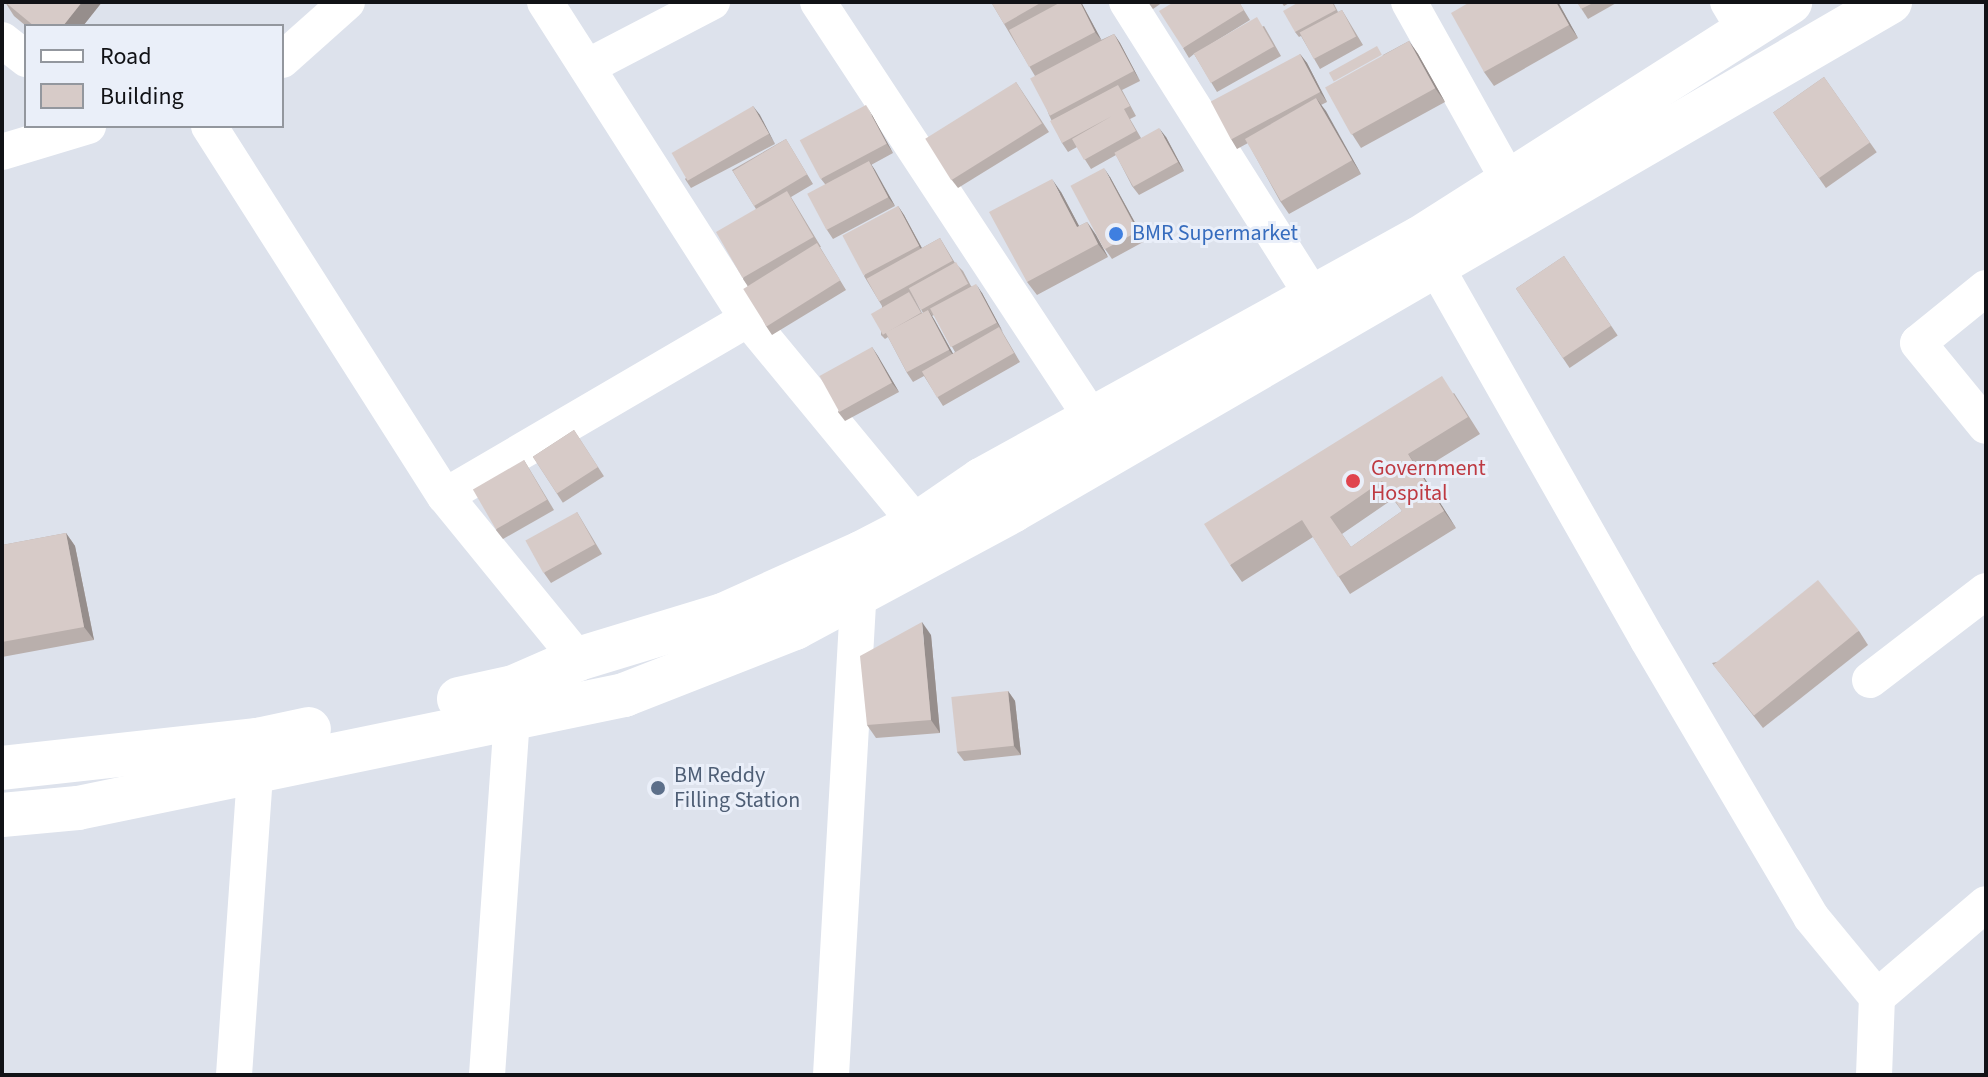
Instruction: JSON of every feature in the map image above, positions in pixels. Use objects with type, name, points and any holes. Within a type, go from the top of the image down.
[{"type":"main road","points":[[2,815],[78,808],[256,756],[513,703],[624,695],[795,628],[917,524],[981,480],[1312,295],[1428,252],[1510,183],[1737,17],[1790,2]]},
{"type":"main road","points":[[513,703],[578,659],[860,574],[1012,511],[1428,252],[1890,2]]},
{"type":"main road","points":[[2,768],[256,756]]},
{"type":"street","points":[[284,58],[347,2]]},
{"type":"street","points":[[545,2],[748,319],[917,524]]},
{"type":"street","points":[[587,67],[712,2]]},
{"type":"street","points":[[818,2],[1093,420]]},
{"type":"street","points":[[1127,2],[1312,295]]},
{"type":"street","points":[[1409,2],[1510,183]]},
{"type":"street","points":[[2,40],[24,57]]},
{"type":"street","points":[[2,152],[81,128]]},
{"type":"street","points":[[210,128],[445,496],[578,659]]},
{"type":"street","points":[[1428,252],[1648,640],[1811,917],[1877,997],[1874,1075]]},
{"type":"street","points":[[1986,288],[1918,343],[1986,426]]},
{"type":"street","points":[[445,496],[748,319]]},
{"type":"street","points":[[831,1075],[860,574]]},
{"type":"street","points":[[1870,680],[1986,591]]},
{"type":"street","points":[[487,1075],[513,703]]},
{"type":"street","points":[[234,1075],[256,756]]},
{"type":"street","points":[[1877,997],[1986,904]]},
{"type":"building","points":[[5,2],[82,2],[65,24],[32,24]]},
{"type":"building","points":[[991,2],[1042,2],[1004,24]]},
{"type":"building","points":[[1061,2],[1080,2],[1095,32],[1029,67],[1009,30]]},
{"type":"building","points":[[1174,2],[1239,2],[1244,10],[1183,48],[1159,11]]},
{"type":"building","points":[[1299,2],[1332,2],[1336,10],[1295,32],[1283,11]]},
{"type":"building","points":[[1470,2],[1556,2],[1569,25],[1484,72],[1451,13]]},
{"type":"building","points":[[1577,2],[1595,2],[1581,9]]},
{"type":"building","points":[[1342,10],[1356,36],[1314,59],[1300,33]]},
{"type":"building","points":[[1257,17],[1274,46],[1211,83],[1194,54]]},
{"type":"building","points":[[1114,34],[1134,71],[1050,116],[1030,79]]},
{"type":"building","points":[[1409,41],[1435,88],[1351,135],[1325,88]]},
{"type":"building","points":[[1377,46],[1382,55],[1334,81],[1329,73]]},
{"type":"building","points":[[1300,54],[1320,92],[1231,139],[1211,101]]},
{"type":"building","points":[[1824,77],[1870,143],[1819,178],[1773,113]]},
{"type":"building","points":[[1016,82],[1042,124],[951,180],[925,139]]},
{"type":"building","points":[[1118,85],[1130,106],[1124,109],[1136,131],[1084,160],[1072,139],[1112,116],[1062,143],[1050,121]]},
{"type":"building","points":[[1316,98],[1352,160],[1281,201],[1245,139]]},
{"type":"building","points":[[866,105],[887,144],[820,179],[800,140]]},
{"type":"building","points":[[753,106],[769,134],[688,181],[672,153]]},
{"type":"building","points":[[1159,128],[1178,162],[1133,187],[1114,153]]},
{"type":"building","points":[[786,139],[807,174],[754,206],[733,171]]},
{"type":"building","points":[[869,161],[888,197],[826,230],[807,194]]},
{"type":"building","points":[[1104,168],[1138,232],[1104,249],[1070,186]]},
{"type":"building","points":[[1052,179],[1077,227],[1087,222],[1098,244],[1027,282],[989,212]]},
{"type":"building","points":[[787,191],[814,237],[742,278],[716,232]]},
{"type":"building","points":[[898,206],[919,246],[864,275],[842,236]]},
{"type":"building","points":[[940,238],[953,261],[879,301],[867,279]]},
{"type":"building","points":[[817,243],[840,280],[767,326],[743,289]]},
{"type":"building","points":[[1564,256],[1611,326],[1563,358],[1516,288]]},
{"type":"building","points":[[956,262],[968,284],[921,310],[909,288]]},
{"type":"building","points":[[976,284],[997,323],[951,347],[930,308]]},
{"type":"building","points":[[909,292],[921,313],[883,335],[871,314]]},
{"type":"building","points":[[928,310],[949,350],[907,372],[886,333]]},
{"type":"building","points":[[999,327],[1014,353],[937,397],[922,372]]},
{"type":"building","points":[[872,347],[892,383],[839,412],[820,376]]},
{"type":"building","points":[[1442,376],[1468,417],[1408,454],[1444,511],[1338,577],[1302,520],[1230,565],[1204,524]],"holes":[[[1382,481],[1402,511],[1351,547],[1330,517]]]},
{"type":"building","points":[[574,430],[598,467],[557,494],[533,457]]},
{"type":"building","points":[[524,460],[547,500],[496,529],[473,490]]},
{"type":"building","points":[[577,512],[595,544],[543,573],[525,541]]},
{"type":"building","points":[[66,533],[84,627],[2,642],[2,545]]},
{"type":"building","points":[[1818,580],[1859,631],[1754,715],[1713,665]]},
{"type":"building","points":[[922,622],[931,720],[867,725],[860,656]]},
{"type":"building","points":[[1008,691],[1014,746],[957,752],[951,697]]},
{"type":"place","name":"BMR Supermarket","points":[[1116,234]]},
{"type":"place","name":"Government Hospital","points":[[1353,481]]},
{"type":"place","name":"BM Reddy Filling Station","points":[[658,788]]}]
